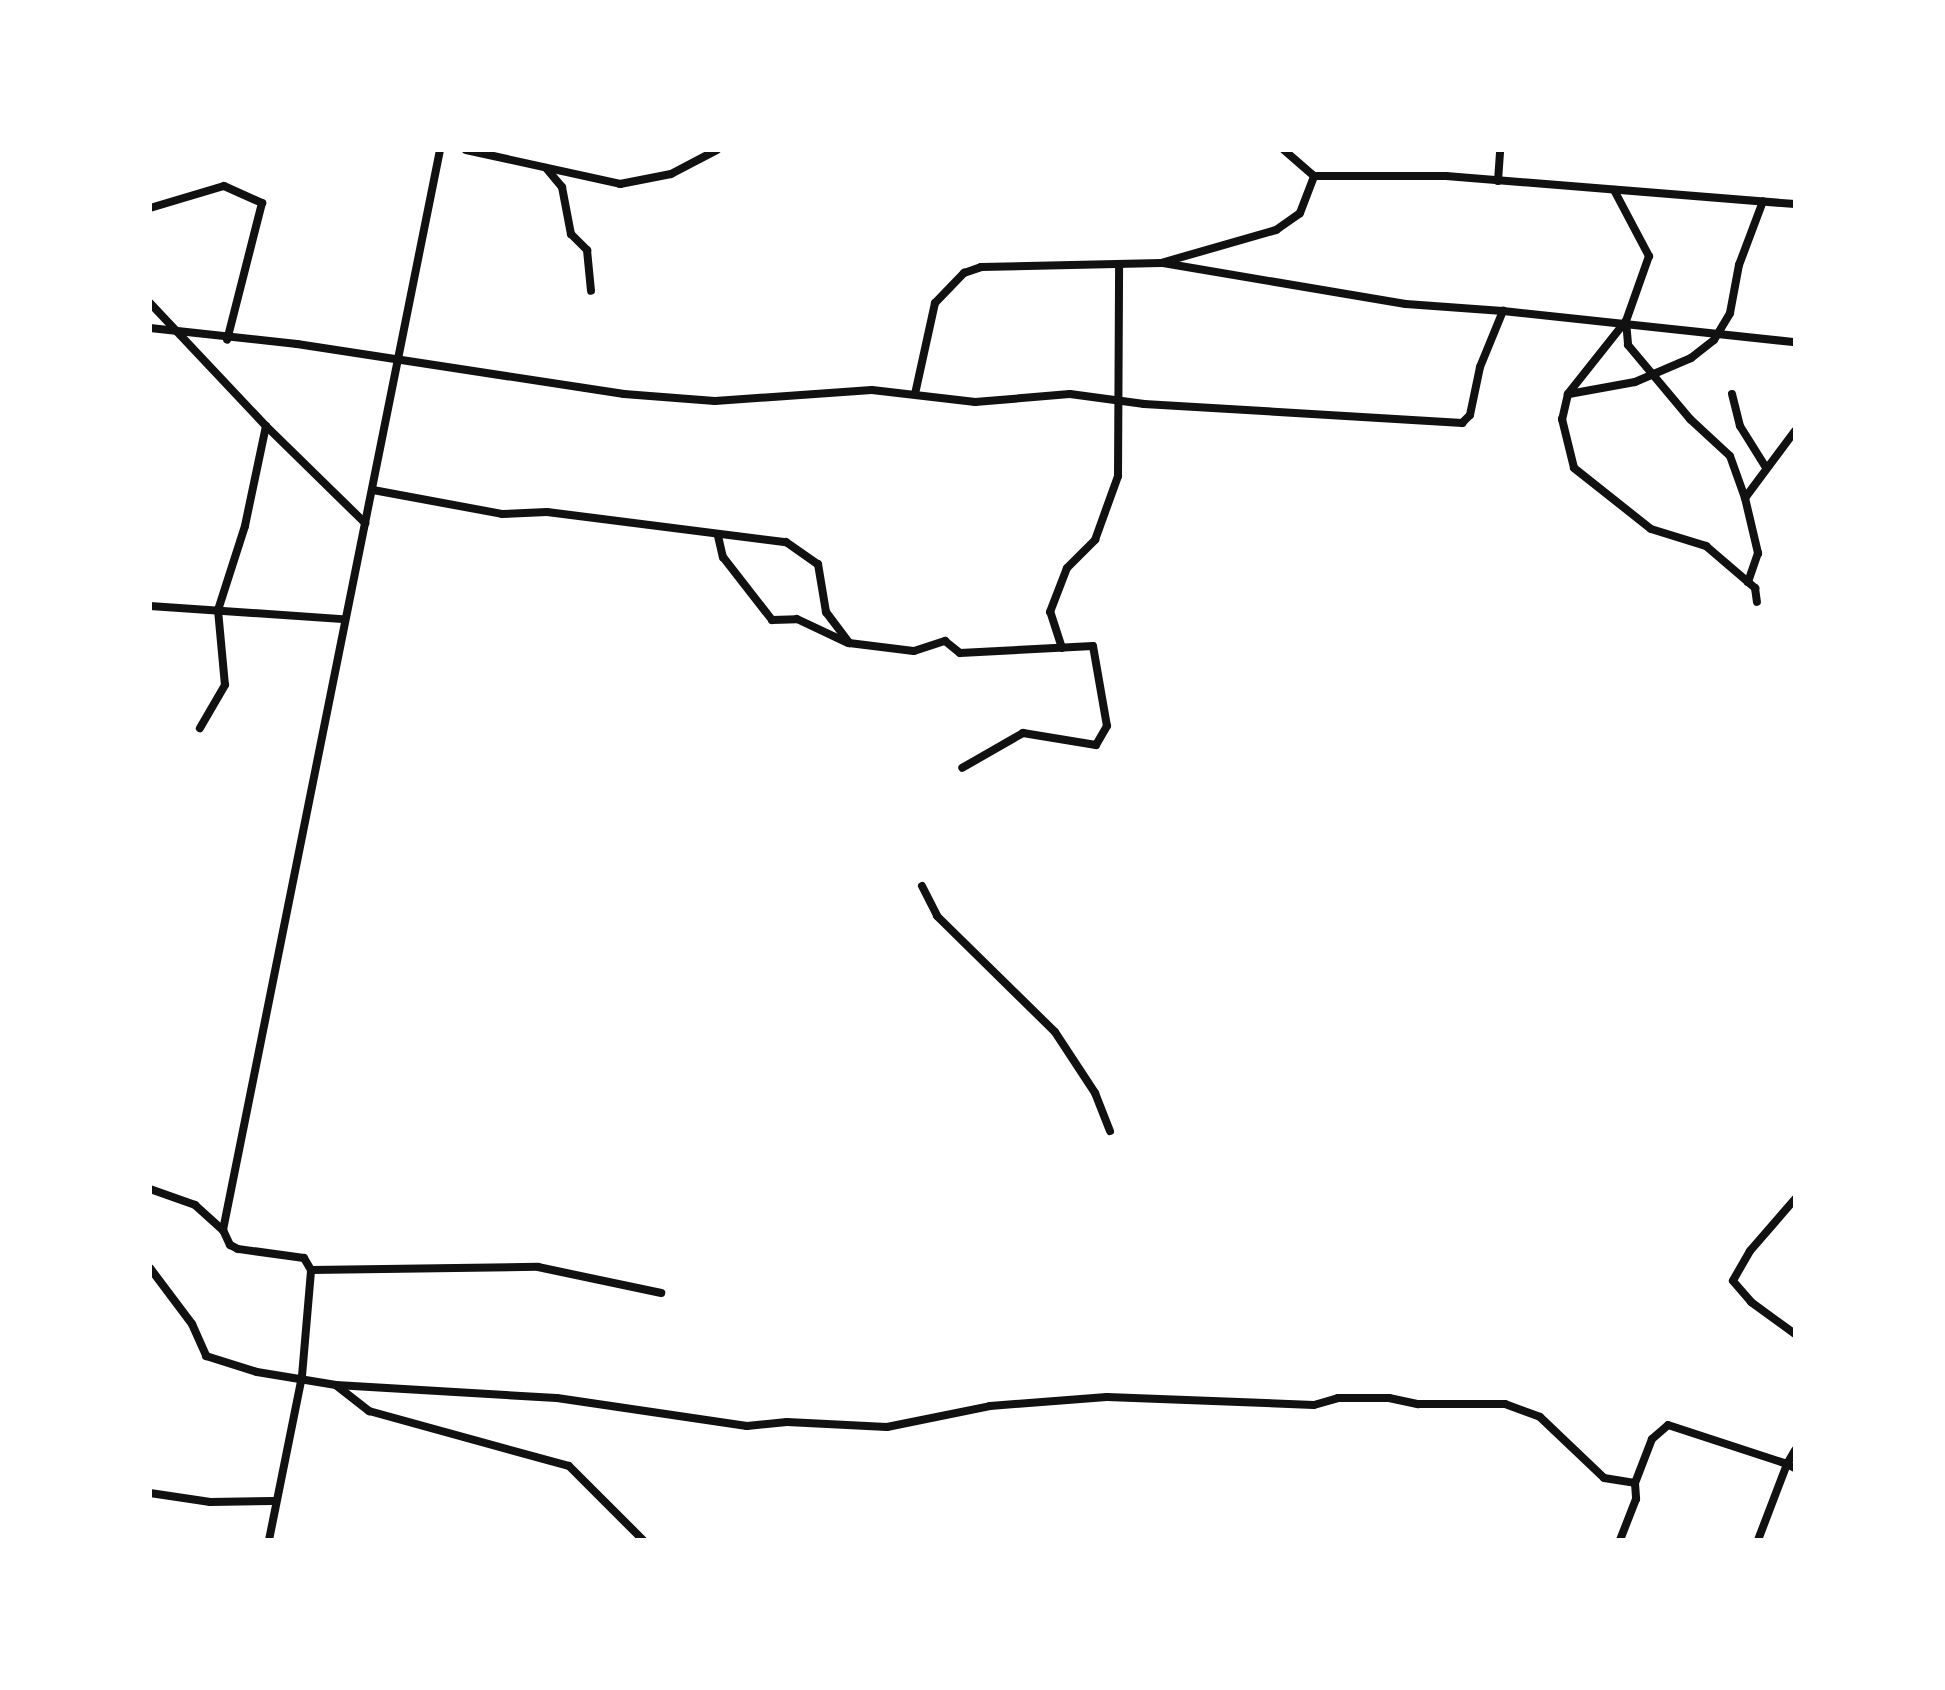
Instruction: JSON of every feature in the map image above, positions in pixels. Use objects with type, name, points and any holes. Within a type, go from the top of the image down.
[{"type":"street","points":[[223,1230],[264,1009],[299,868],[343,619],[373,490],[393,362],[440,150]]},
{"type":"street","points":[[466,150],[620,184],[671,174],[717,150]]},
{"type":"street","points":[[1284,150],[1314,176],[1498,181],[1795,204]]},
{"type":"street","points":[[1498,181],[1500,150]]},
{"type":"street","points":[[546,167],[562,187],[571,234],[587,250],[591,291]]},
{"type":"street","points":[[1161,263],[1276,230],[1300,213],[1314,176]]},
{"type":"street","points":[[150,208],[224,186],[262,203],[227,340]]},
{"type":"street","points":[[1614,190],[1649,256],[1626,321],[1568,394],[1562,419],[1574,468],[1651,529],[1706,546],[1748,582],[1757,602]]},
{"type":"street","points":[[1568,394],[1635,382],[1691,358],[1720,334],[1763,201]]},
{"type":"street","points":[[915,394],[935,303],[964,273],[981,267],[1161,263],[1406,304],[1626,321],[1795,342]]},
{"type":"street","points":[[1062,648],[1050,612],[1067,568],[1095,540],[1118,476],[1121,401],[1119,265]]},
{"type":"street","points":[[150,303],[266,426],[365,523]]},
{"type":"street","points":[[150,328],[227,340],[297,344],[393,362],[715,401],[872,390],[975,402],[1070,394],[1121,401],[1462,423],[1470,415],[1480,367],[1503,311]]},
{"type":"street","points":[[1626,321],[1628,345],[1730,456],[1745,498],[1758,553],[1748,582]]},
{"type":"street","points":[[1732,394],[1740,426],[1765,466]]},
{"type":"street","points":[[200,728],[225,685],[218,610],[245,526],[266,426]]},
{"type":"street","points":[[1745,498],[1765,466],[1795,431]]},
{"type":"street","points":[[373,490],[502,514],[547,512],[718,536],[771,538],[810,555],[818,564],[826,612],[849,643]]},
{"type":"street","points":[[718,536],[723,557],[772,620],[797,619],[849,643],[914,651],[945,641],[960,653],[1093,646],[1107,726],[1096,745],[1023,733],[962,768]]},
{"type":"street","points":[[150,606],[343,619]]},
{"type":"street","points":[[922,886],[937,916],[1055,1032],[1095,1093],[1110,1131]]},
{"type":"street","points":[[150,1189],[195,1205],[223,1230],[230,1245],[238,1249],[304,1258],[311,1270],[302,1376],[273,1501],[269,1540]]},
{"type":"street","points":[[1795,1199],[1750,1251],[1733,1281],[1751,1302],[1795,1334]]},
{"type":"street","points":[[311,1270],[538,1267],[661,1293]]},
{"type":"street","points":[[150,1268],[192,1324],[206,1356],[257,1372],[302,1376],[336,1385],[557,1398],[747,1426],[787,1422],[887,1427],[990,1406],[1107,1397],[1314,1405],[1338,1398],[1376,1398],[1418,1404],[1505,1404],[1540,1417],[1604,1478],[1635,1483]]},
{"type":"street","points":[[336,1385],[369,1411],[569,1466],[643,1540]]},
{"type":"street","points":[[1620,1540],[1636,1499],[1635,1483],[1652,1439],[1668,1425],[1791,1466]]},
{"type":"street","points":[[1758,1540],[1795,1450]]},
{"type":"street","points":[[150,1493],[210,1502],[273,1501]]}]
